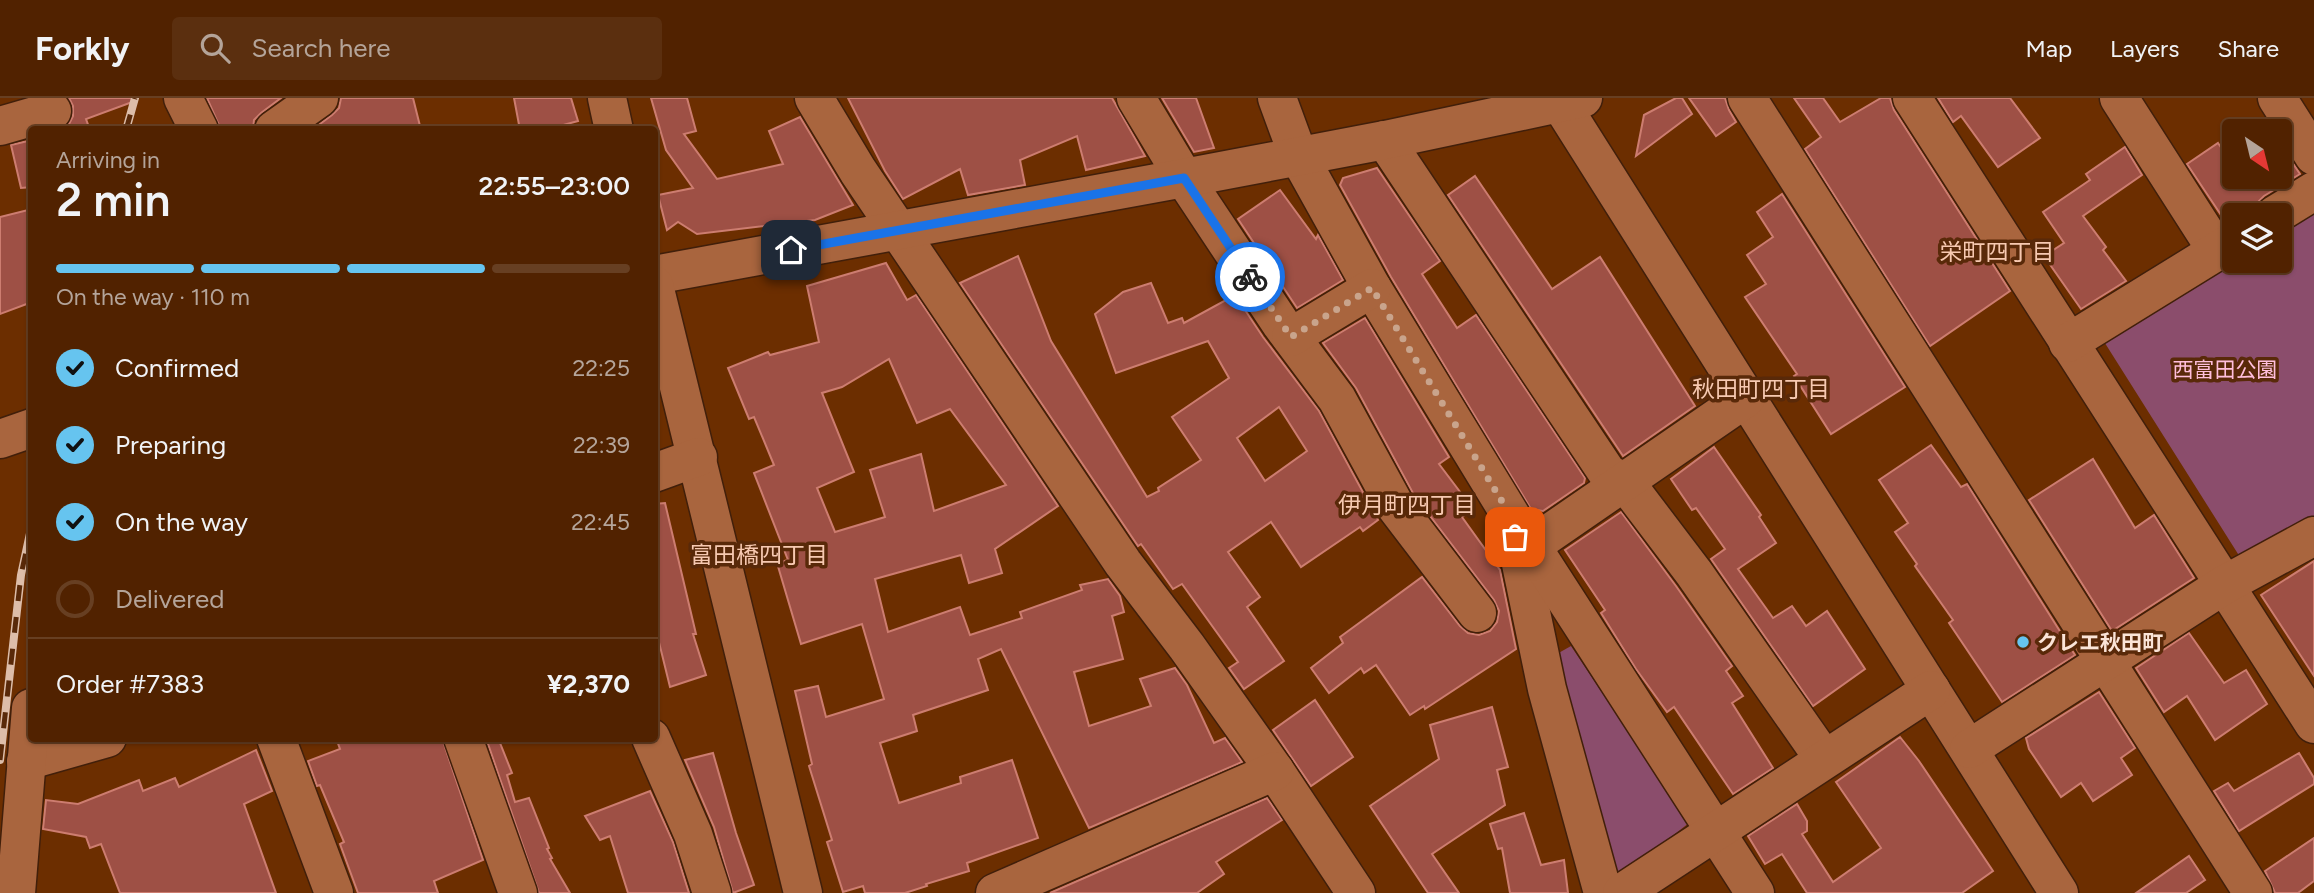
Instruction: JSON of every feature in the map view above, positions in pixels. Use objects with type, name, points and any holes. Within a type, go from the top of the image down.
[{"type":"street","points":[[183,98],[197,126]]},
{"type":"street","points":[[280,126],[318,98]]},
{"type":"street","points":[[607,98],[613,126]]},
{"type":"street","points":[[814,98],[858,171],[1123,563],[1275,771],[1356,893]]},
{"type":"street","points":[[1136,98],[1184,178],[1291,337],[1337,399],[1396,507],[1477,613]]},
{"type":"street","points":[[1277,98],[1298,155],[1372,288],[1521,531],[1755,893]]},
{"type":"street","points":[[1746,98],[2253,893]]},
{"type":"street","points":[[1912,98],[2314,724]]},
{"type":"street","points":[[2119,98],[2222,240]]},
{"type":"street","points":[[2277,98],[2314,156]]},
{"type":"street","points":[[658,274],[1385,140],[1567,100],[1746,398],[2059,893]]},
{"type":"street","points":[[0,125],[53,113]]},
{"type":"street","points":[[1385,140],[1608,474],[1625,482],[1694,573],[1824,759]]},
{"type":"street","points":[[2292,204],[2314,191]]},
{"type":"street","points":[[2068,343],[2222,247]]},
{"type":"street","points":[[1291,337],[1372,288]]},
{"type":"street","points":[[658,301],[803,893]]},
{"type":"street","points":[[1521,531],[1625,482],[1746,398]]},
{"type":"street","points":[[0,439],[28,429]]},
{"type":"street","points":[[658,472],[698,457]]},
{"type":"street","points":[[1521,531],[1548,689],[1603,893]]},
{"type":"street","points":[[1969,749],[2224,584],[2314,536]]},
{"type":"street","points":[[1622,893],[1931,691]]},
{"type":"street","points":[[16,893],[28,742]]},
{"type":"street","points":[[26,761],[93,742]]},
{"type":"street","points":[[277,742],[334,893]]},
{"type":"street","points":[[464,742],[518,893]]},
{"type":"street","points":[[653,742],[693,834],[712,893]]},
{"type":"street","points":[[995,893],[1275,771]]},
{"type":"green space","name":"西富田公園","points":[[2314,207],[2314,521],[2245,565],[2103,340],[2222,269],[2222,273],[2292,273],[2292,221]]},
{"type":"green space","points":[[1571,646],[1689,823],[1622,875],[1606,867],[1555,655]]},
{"type":"building","points":[[69,98],[135,98],[135,101],[86,119],[89,126],[68,126],[73,116],[73,106]]},
{"type":"building","points":[[207,98],[281,98],[254,120],[253,126],[219,126]]},
{"type":"building","points":[[341,98],[413,98],[420,126],[317,126],[339,108]]},
{"type":"building","points":[[514,98],[571,98],[578,121],[560,126],[519,126]]},
{"type":"building","points":[[651,98],[687,98],[696,131],[684,134],[717,179],[783,164],[769,131],[800,117],[853,205],[815,220],[697,234],[678,222],[667,230],[658,195],[693,188],[666,150]]},
{"type":"building","points":[[848,98],[1112,98],[1145,156],[1086,170],[1077,136],[1020,160],[1025,185],[968,195],[960,169],[903,199],[885,171]]},
{"type":"building","points":[[1162,98],[1196,98],[1214,148],[1194,152]]},
{"type":"building","points":[[1676,98],[1682,98],[1692,114],[1636,156],[1644,115]]},
{"type":"building","points":[[1689,98],[1725,98],[1736,122],[1716,136]]},
{"type":"building","points":[[1794,98],[1823,98],[1840,122],[1881,98],[1890,98],[1894,110],[2010,291],[1930,346],[1805,149],[1821,137]]},
{"type":"building","points":[[1938,98],[2010,98],[2040,138],[1998,167],[1961,116],[1953,122]]},
{"type":"building","points":[[28,141],[28,187],[21,188],[11,145]]},
{"type":"building","points":[[2218,143],[2222,149],[2222,189],[2275,189],[2257,203],[2222,203],[2222,216],[2187,164]]},
{"type":"building","points":[[2125,147],[2142,175],[2083,216],[2126,281],[2081,309],[2044,256],[2064,243],[2043,212],[2090,180],[2086,174]]},
{"type":"building","points":[[2292,162],[2300,174],[2292,179]]},
{"type":"building","points":[[1377,168],[1440,261],[1422,274],[1457,328],[1476,315],[1585,478],[1584,483],[1543,511],[1531,509],[1391,277],[1340,185],[1343,178]]},
{"type":"building","points":[[1475,176],[1552,289],[1600,257],[1695,406],[1623,456],[1448,195]]},
{"type":"building","points":[[1280,190],[1316,239],[1318,235],[1343,280],[1297,308],[1238,219]]},
{"type":"building","points":[[1782,194],[1905,387],[1831,434],[1794,376],[1797,374],[1745,297],[1766,284],[1747,255],[1773,237],[1757,212]]},
{"type":"building","points":[[28,210],[28,304],[0,314],[0,217]]},
{"type":"building","points":[[1018,256],[1051,341],[1147,497],[1201,460],[1172,417],[1229,378],[1208,341],[1116,373],[1095,314],[1123,292],[1151,283],[1168,323],[1182,318],[1184,323],[1235,295],[1319,411],[1378,520],[1363,531],[1360,527],[1301,567],[1271,522],[1228,552],[1260,597],[1247,607],[1284,661],[1244,689],[1229,668],[1238,662],[1182,584],[1173,589],[1141,544],[1138,546],[960,283]],"holes":[[[1279,407],[1307,451],[1265,481],[1237,438]]]},
{"type":"building","points":[[886,263],[907,300],[916,295],[1058,506],[995,549],[1002,573],[969,583],[961,555],[875,579],[888,632],[960,607],[970,635],[1022,618],[1020,612],[1082,590],[1080,585],[1108,579],[1120,596],[1124,612],[1112,616],[1123,659],[1074,672],[1089,726],[1151,706],[1140,679],[1175,668],[1187,685],[1214,743],[1225,738],[1242,762],[1089,828],[1001,649],[978,659],[988,690],[913,715],[917,731],[880,743],[899,803],[961,783],[960,777],[1012,760],[1038,838],[967,863],[969,871],[905,893],[865,893],[863,886],[843,892],[827,842],[832,840],[809,766],[812,764],[795,691],[818,686],[826,717],[884,699],[862,624],[801,644],[777,563],[788,560],[754,473],[774,465],[754,417],[749,419],[728,368],[768,352],[770,355],[819,342],[807,286]],"holes":[[[889,359],[917,423],[950,409],[1006,485],[934,511],[921,454],[870,470],[885,517],[835,532],[817,488],[854,472],[822,393],[842,387]]]},
{"type":"building","points":[[1365,318],[1449,457],[1439,464],[1473,509],[1462,517],[1500,570],[1516,649],[1425,709],[1424,706],[1410,715],[1376,665],[1364,673],[1361,668],[1329,693],[1311,668],[1343,643],[1340,637],[1422,577],[1468,633],[1479,635],[1490,631],[1497,622],[1499,611],[1494,600],[1414,495],[1356,388],[1323,343]]},
{"type":"building","points":[[1931,445],[1961,487],[1967,484],[2075,655],[2002,702],[1949,623],[1953,620],[1895,532],[1908,523],[1879,480]]},
{"type":"building","points":[[1714,447],[1761,515],[1759,517],[1776,543],[1738,569],[1773,618],[1792,606],[1806,626],[1827,611],[1865,669],[1813,706],[1711,559],[1725,549],[1696,508],[1692,510],[1671,479]]},
{"type":"building","points":[[2093,459],[2135,528],[2154,515],[2194,578],[2112,631],[2029,500]]},
{"type":"building","points":[[665,503],[696,634],[693,634],[706,675],[670,687],[658,638],[658,504]]},
{"type":"building","points":[[1621,512],[1732,666],[1726,671],[1743,696],[1732,703],[1773,768],[1733,794],[1674,707],[1667,712],[1636,669],[1601,613],[1605,610],[1565,550]]},
{"type":"building","points":[[2314,561],[2314,676],[2261,595]]},
{"type":"building","points":[[2189,633],[2224,683],[2246,670],[2267,704],[2215,740],[2187,696],[2164,712],[2136,668]]},
{"type":"building","points":[[2099,692],[2135,748],[2121,758],[2132,775],[2093,801],[2081,783],[2061,797],[2029,749],[2026,738]]},
{"type":"building","points":[[1315,700],[1353,757],[1311,786],[1273,730]]},
{"type":"building","points":[[1492,707],[1508,767],[1497,770],[1505,805],[1432,854],[1459,893],[1428,893],[1370,806],[1439,759],[1430,725]]},
{"type":"building","points":[[1900,737],[1993,871],[1962,893],[1807,893],[1782,854],[1765,864],[1748,836],[1797,804],[1807,821],[1807,831],[1802,834],[1833,882],[1881,848],[1836,782]]},
{"type":"building","points":[[337,742],[443,742],[483,860],[434,881],[438,893],[358,893],[340,844],[344,842],[308,761],[340,749]]},
{"type":"building","points":[[487,742],[500,742],[512,773],[507,775],[515,802],[529,798],[549,848],[550,859],[570,893],[539,893]]},
{"type":"building","points":[[256,750],[272,791],[244,804],[276,893],[120,893],[101,844],[90,848],[86,837],[43,829],[46,800],[78,804],[139,780],[143,791],[175,778],[179,787]]},
{"type":"building","points":[[713,753],[754,885],[733,893],[714,827],[685,760]]},
{"type":"building","points":[[2299,753],[2314,778],[2314,784],[2239,831],[2214,791],[2228,783],[2234,791]]},
{"type":"building","points":[[650,791],[673,842],[689,893],[628,893],[610,836],[600,840],[585,816]]},
{"type":"building","points":[[1267,798],[1282,820],[1216,862],[1224,874],[1197,893],[1050,893]]},
{"type":"building","points":[[1524,813],[1541,865],[1564,860],[1568,893],[1510,893],[1502,848],[1498,849],[1490,824]]},
{"type":"building","points":[[2314,838],[2314,881],[2298,893],[2275,893],[2265,871]]},
{"type":"building","points":[[2189,856],[2205,880],[2186,893],[2136,893]]},
{"type":"railway","points":[[127,126],[135,98]]},
{"type":"railway","points":[[0,760],[21,575],[28,543]]},
{"type":"way so far","points":[[1250,277],[1291,337],[1372,288],[1511,516],[1515,537]]},
{"type":"place","name":"クレエ秋田町","points":[[2023,642]]},
{"type":"district","name":"栄町四丁目","points":[[1997,252]]},
{"type":"district","name":"秋田町四丁目","points":[[1761,389]]},
{"type":"district","name":"伊月町四丁目","points":[[1407,505]]},
{"type":"district","name":"富田橋四丁目","points":[[759,555]]},
{"type":"route","points":[[791,250],[1184,178],[1250,277]]}]
